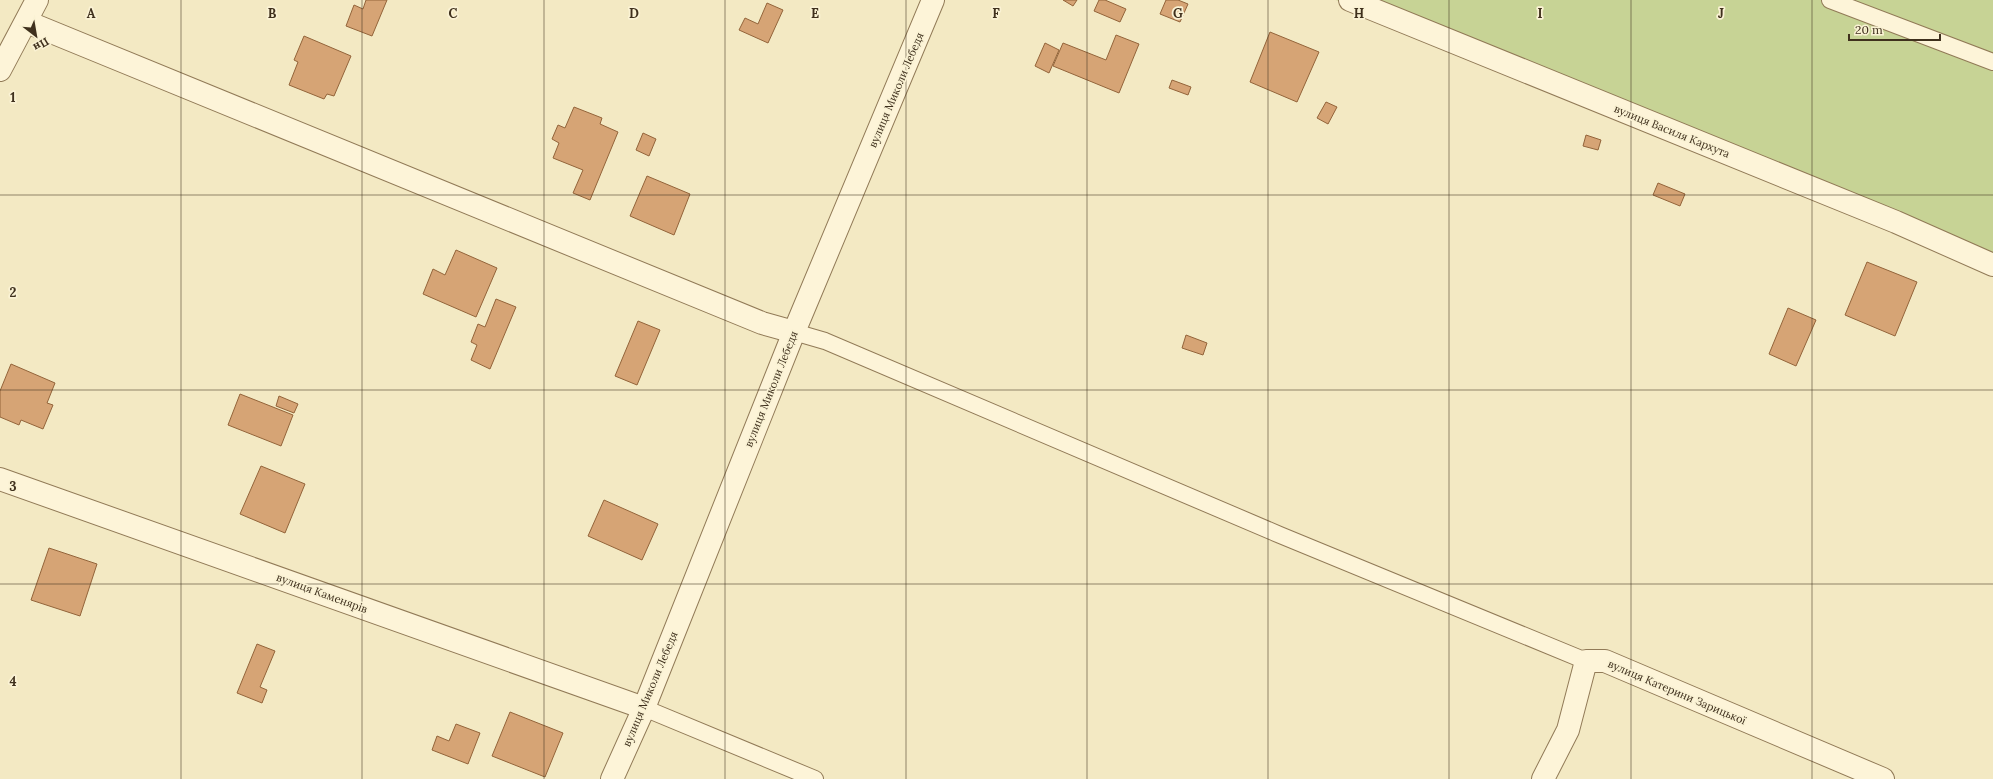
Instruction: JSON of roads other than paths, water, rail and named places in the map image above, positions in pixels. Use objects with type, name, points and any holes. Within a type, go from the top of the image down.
[{"type":"street","points":[[0,70],[37,0]]},
{"type":"street","name":"вулиця Миколи Лебедя","points":[[612,779],[644,708],[794,332],[934,0]]},
{"type":"street","name":"вулиця Василя Кархута","points":[[1350,0],[1896,222],[1993,265]]},
{"type":"street","points":[[26,22],[762,323],[794,332]]},
{"type":"street","name":"вулиця Каменярів","points":[[0,478],[644,708]]},
{"type":"street","points":[[1543,779],[1568,730],[1586,661]]},
{"type":"street","name":"вулиця Катерини Зарицької","points":[[1586,661],[1606,661],[1884,779]]},
{"type":"lane","points":[[1830,0],[1993,62]]},
{"type":"lane","points":[[794,332],[825,341],[1280,535],[1586,661]]},
{"type":"lane","points":[[644,708],[815,779]]}]
